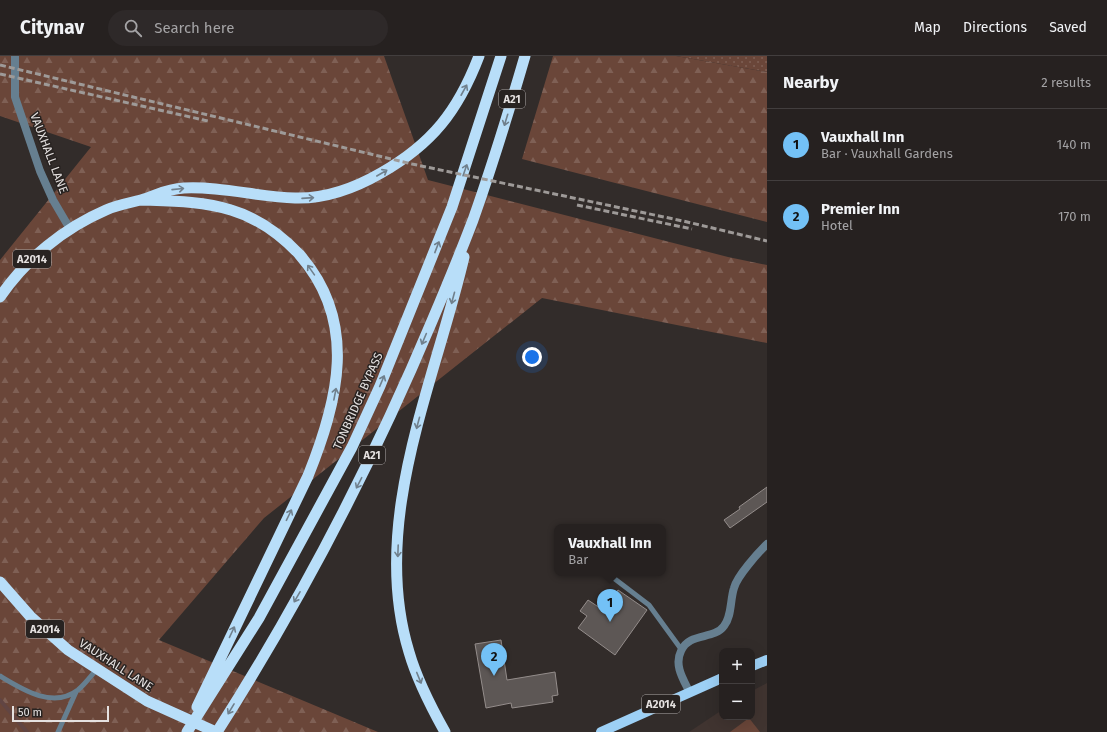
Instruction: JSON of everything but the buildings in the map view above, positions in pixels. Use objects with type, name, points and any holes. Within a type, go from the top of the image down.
[{"type":"highway","points":[[70,229],[105,210],[141,200],[163,191],[184,188],[204,189],[296,198],[319,196],[367,182],[414,153],[443,122],[464,91],[479,56]]},
{"type":"highway","name":"TONBRIDGE BYPASS","points":[[186,732],[225,674],[259,618],[352,447],[380,386],[452,207],[501,56]]},
{"type":"highway","name":"A21","points":[[216,732],[311,572],[370,461],[401,396],[474,216],[499,142],[525,56]]},
{"type":"highway","points":[[141,200],[208,204],[231,210],[252,218],[272,230],[302,258],[320,282],[330,305],[336,332],[338,354],[336,386],[322,441],[308,476],[186,732]]},
{"type":"highway","points":[[445,732],[431,706],[412,659],[404,629],[398,596],[398,530],[404,487],[414,440],[462,268],[474,216]]},
{"type":"highway","name":"A2014","points":[[0,297],[28,263],[70,229]]},
{"type":"highway","name":"VAUXHALL LANE","points":[[0,582],[30,616],[68,650],[147,701],[216,732]]},
{"type":"main road","points":[[755,665],[767,660]]},
{"type":"main road","name":"A2014","points":[[601,732],[689,691],[719,679]]},
{"type":"street","name":"VAUXHALL LANE","points":[[14,56],[15,97],[40,171],[53,200],[70,229]]},
{"type":"street","points":[[689,691],[680,672],[678,660],[681,649],[691,640],[718,633],[725,626],[734,586],[755,556],[767,544]]},
{"type":"lane","points":[[611,576],[649,605],[681,649]]},
{"type":"lane","points":[[58,732],[76,691],[97,669]]},
{"type":"lane","points":[[0,676],[36,695],[48,699],[56,700],[76,691]]},
{"type":"shaded area","points":[[767,683],[767,732],[689,732],[719,712],[719,720],[755,720],[755,689]]},
{"type":"green space","points":[[0,56],[384,56],[428,180],[728,257],[767,265],[767,343],[542,298],[264,518],[159,640],[378,732],[0,732],[0,260],[91,147],[0,116]]},
{"type":"green space","points":[[553,56],[676,56],[767,72],[767,222],[522,159]]},
{"type":"green space","points":[[676,56],[767,56],[767,72]]},
{"type":"green space","points":[[746,720],[751,720],[760,732],[730,732]]},
{"type":"waterway","points":[[0,700],[27,732]]},
{"type":"railway","points":[[0,65],[412,164],[683,221],[767,241]]},
{"type":"railway","points":[[0,74],[208,121]]},
{"type":"railway","points":[[577,205],[692,229]]},
{"type":"place","name":"Vauxhall Inn","points":[[610,622]]},
{"type":"place","name":"Premier Inn","points":[[494,676]]}]
